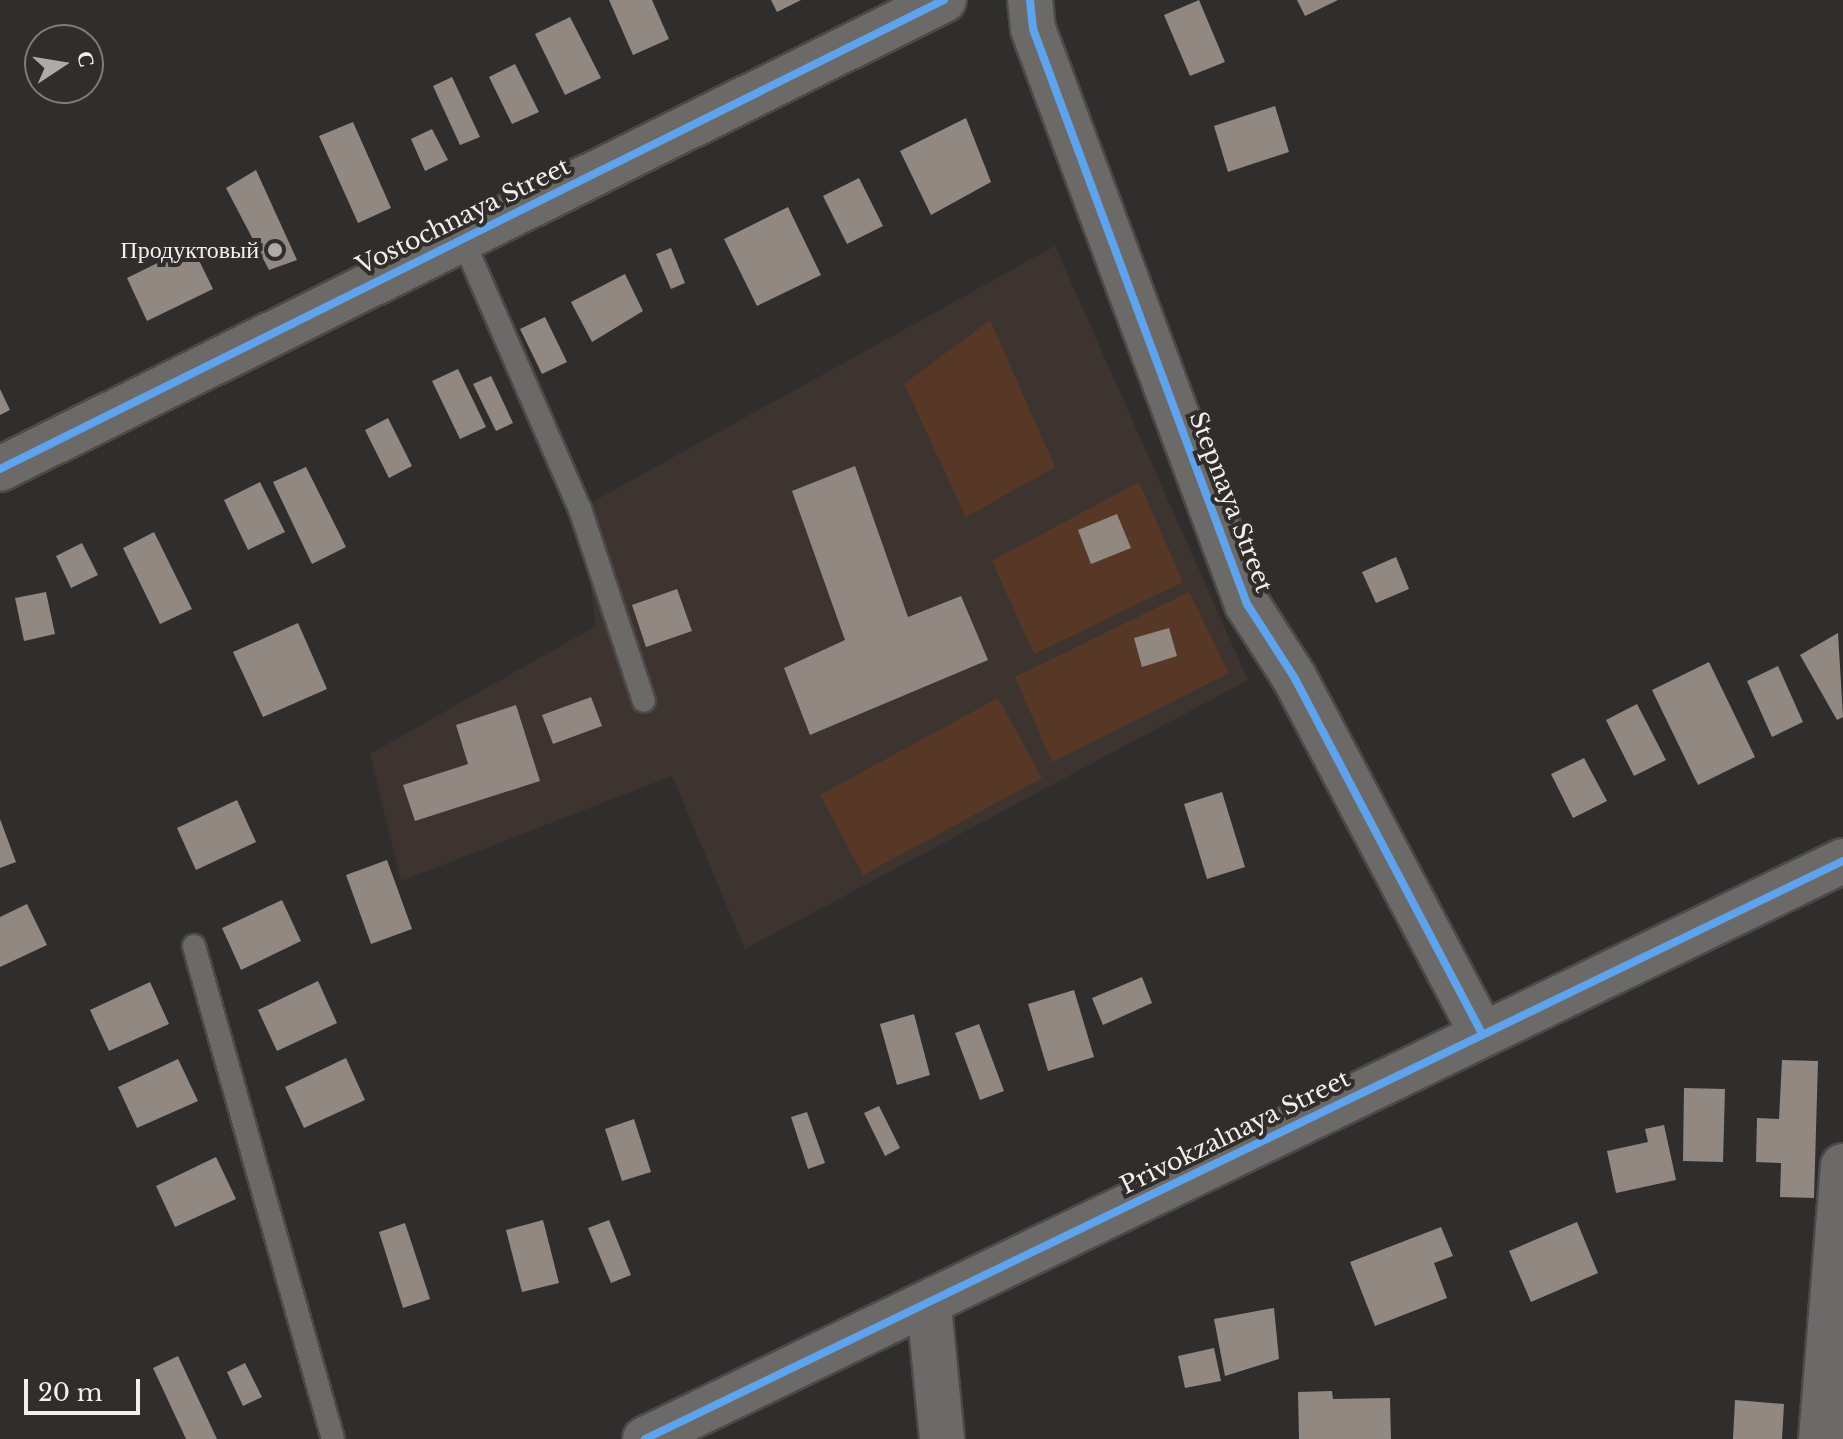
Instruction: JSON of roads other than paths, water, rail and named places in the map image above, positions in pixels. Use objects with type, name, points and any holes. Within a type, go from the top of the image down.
[{"type":"street","name":"Vostochnaya Street","points":[[0,469],[944,0]]},
{"type":"street","name":"Stepnaya Street","points":[[1030,0],[1033,29],[1247,604],[1294,677],[1481,1032]]},
{"type":"street","name":"Privokzalnaya Street","points":[[645,1439],[929,1306],[1481,1032],[1838,878]]},
{"type":"street","points":[[1821,1439],[1843,1166]]},
{"type":"street","points":[[929,1306],[942,1439]]},
{"type":"lane","points":[[462,238],[580,509],[644,701]]},
{"type":"lane","points":[[194,946],[333,1439]]},
{"type":"place","name":"Продуктовый","points":[[275,250]]}]
